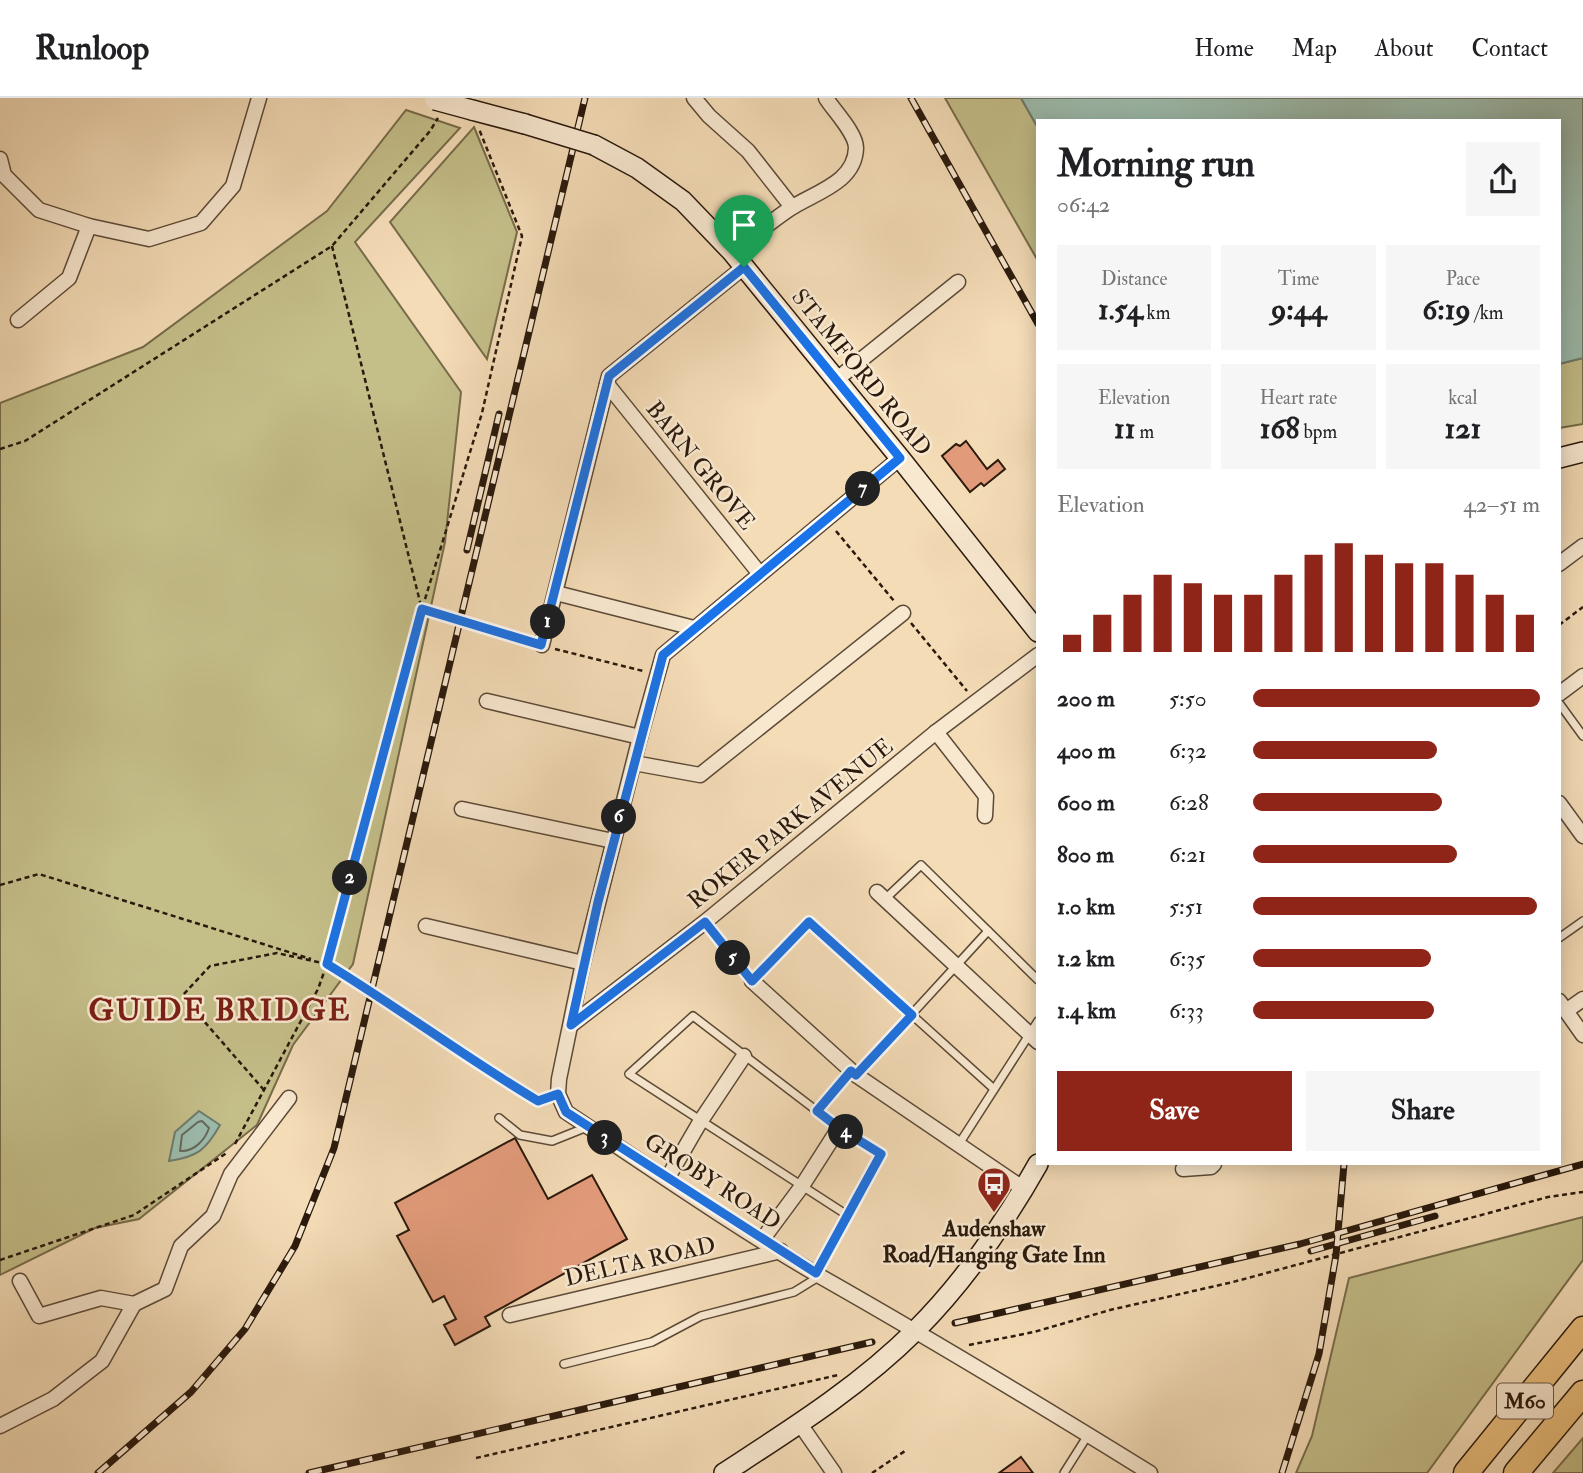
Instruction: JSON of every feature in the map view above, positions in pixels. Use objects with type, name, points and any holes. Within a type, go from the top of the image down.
[{"type":"highway","name":"M60","points":[[1466,1473],[1583,1329]]},
{"type":"highway","name":"M60","points":[[1516,1473],[1583,1394]]},
{"type":"street","points":[[0,159],[4,174],[39,210],[89,226],[149,239],[201,223],[233,186],[259,98]]},
{"type":"street","points":[[694,98],[709,116],[748,151],[792,208]]},
{"type":"street","points":[[541,645],[609,376],[792,208],[814,197],[841,178],[852,165],[856,146],[851,131],[826,98]]},
{"type":"street","name":"STAMFORD ROAD","points":[[436,102],[526,124],[594,145],[637,168],[683,201],[738,259],[1036,629]]},
{"type":"street","points":[[18,320],[69,278],[89,226]]},
{"type":"street","points":[[836,380],[958,282]]},
{"type":"street","name":"BARN GROVE","points":[[607,384],[760,574]]},
{"type":"street","points":[[1561,458],[1583,452]]},
{"type":"street","points":[[558,1094],[583,963],[663,655],[900,458]]},
{"type":"street","points":[[1561,562],[1583,546]]},
{"type":"street","points":[[556,593],[694,628]]},
{"type":"street","points":[[634,763],[700,775],[903,613]]},
{"type":"street","name":"ROKER PARK AVENUE","points":[[571,1025],[705,922],[936,732],[1036,657]]},
{"type":"street","points":[[1561,692],[1583,676]]},
{"type":"street","points":[[487,701],[640,737]]},
{"type":"street","points":[[936,732],[986,796],[985,816]]},
{"type":"street","points":[[1561,806],[1583,836]]},
{"type":"street","points":[[462,809],[613,841]]},
{"type":"street","points":[[880,896],[1033,1038]]},
{"type":"street","points":[[426,926],[583,963]]},
{"type":"street","points":[[752,981],[853,1073],[1024,1189]]},
{"type":"street","points":[[1583,999],[1563,1006],[1583,1035]]},
{"type":"street","points":[[667,1179],[700,1122],[744,1056]]},
{"type":"street","name":"GROBY ROAD","points":[[558,1094],[566,1112],[762,1240],[916,1330],[1150,1473]]},
{"type":"street","points":[[0,1426],[53,1399],[102,1361],[134,1304],[165,1289],[181,1247],[213,1216],[231,1174],[289,1098]]},
{"type":"street","points":[[762,1240],[802,1186],[839,1128]]},
{"type":"street","points":[[730,1471],[800,1424],[872,1369],[916,1330],[981,1255],[1037,1165]]},
{"type":"street","points":[[1183,1170],[1213,1165]]},
{"type":"street","name":"DELTA ROAD","points":[[510,1315],[781,1251]]},
{"type":"street","points":[[20,1282],[39,1316],[101,1298],[134,1304]]},
{"type":"street","points":[[800,1424],[834,1473]]},
{"type":"lane","points":[[1561,706],[1583,736]]},
{"type":"lane","points":[[880,896],[921,865],[1036,978]]},
{"type":"lane","points":[[1561,937],[1583,921]]},
{"type":"lane","points":[[752,981],[809,922],[994,1088]]},
{"type":"lane","points":[[817,1111],[912,1015],[988,931]]},
{"type":"lane","points":[[564,1364],[652,1342],[701,1316],[794,1292],[818,1274],[847,1214],[881,1154],[839,1128],[693,1016],[629,1074],[847,1214]]},
{"type":"lane","points":[[958,1145],[994,1088],[1033,1038]]},
{"type":"lane","points":[[499,1118],[520,1135],[552,1141],[588,1126]]},
{"type":"lane","points":[[1064,1473],[1088,1435]]},
{"type":"path","points":[[0,449],[25,441],[332,246],[430,131],[436,102]]},
{"type":"path","points":[[0,1260],[134,1215],[232,1150],[318,989],[422,609],[482,412],[522,236],[471,110]]},
{"type":"path","points":[[332,246],[422,609]]},
{"type":"path","points":[[1561,624],[1583,607]]},
{"type":"path","points":[[422,609],[483,629],[657,674]]},
{"type":"path","points":[[0,885],[39,874],[327,964],[398,1008],[475,1063],[538,1101],[558,1094]]},
{"type":"path","points":[[705,922],[752,981]]},
{"type":"path","points":[[264,1090],[181,996],[210,966],[277,953],[327,964]]},
{"type":"path","points":[[962,1346],[1034,1332],[1110,1310],[1281,1269],[1548,1198],[1583,1192]]},
{"type":"path","points":[[476,1458],[790,1384],[844,1374]]},
{"type":"path","points":[[872,1473],[905,1451]]},
{"type":"shaded area","points":[[945,98],[1021,98],[1036,124],[1036,257]]},
{"type":"shaded area","points":[[406,110],[460,128],[355,242],[461,392],[445,542],[353,964],[293,1045],[257,1125],[139,1219],[95,1228],[0,1275],[0,403],[143,347],[327,211]]},
{"type":"shaded area","points":[[474,127],[517,232],[487,359],[390,222]]},
{"type":"shaded area","points":[[1583,358],[1583,424],[1561,428],[1561,364]]},
{"type":"shaded area","points":[[1583,1217],[1583,1260],[1427,1473],[1296,1473],[1312,1436],[1349,1278]]},
{"type":"shaded area","points":[[1583,1438],[1583,1473],[1553,1473]]},
{"type":"water","points":[[1021,98],[1583,98],[1583,358],[1561,364],[1561,119],[1036,119],[1036,124]]},
{"type":"water","points":[[199,1111],[220,1125],[215,1134],[200,1151],[169,1161],[175,1132]]},
{"type":"building","points":[[966,441],[987,469],[998,460],[1005,469],[984,486],[981,483],[970,492],[942,456],[956,444],[960,446]]},
{"type":"building","points":[[515,1138],[548,1199],[592,1175],[627,1239],[485,1317],[490,1326],[455,1345],[444,1325],[456,1319],[444,1296],[433,1302],[397,1236],[409,1230],[395,1203]]},
{"type":"building","points":[[1021,1457],[1033,1473],[999,1473]]},
{"type":"railway","points":[[98,1473],[191,1392],[245,1329],[295,1246],[334,1148],[585,98]]},
{"type":"railway","points":[[911,98],[1036,320]]},
{"type":"railway","points":[[467,550],[499,414]]},
{"type":"railway","points":[[955,1323],[1300,1244],[1583,1164]]},
{"type":"railway","points":[[1282,1473],[1319,1354],[1336,1255],[1344,1165]]},
{"type":"railway","points":[[1311,1251],[1435,1216]]},
{"type":"railway","points":[[309,1473],[872,1342]]},
{"type":"place","name":"Audenshaw Road/Hanging Gate Inn","points":[[994,1214]]},
{"type":"district","name":"GUIDE BRIDGE","points":[[220,1010]]},
{"type":"route","points":[[744,267],[900,458],[663,655],[613,841],[571,1025],[705,922],[752,981],[809,922],[912,1015],[856,1075],[851,1071],[817,1111],[881,1154],[816,1273],[566,1112],[558,1094],[538,1101],[475,1063],[398,1008],[327,964],[422,609],[541,645],[609,376],[744,267]]}]
